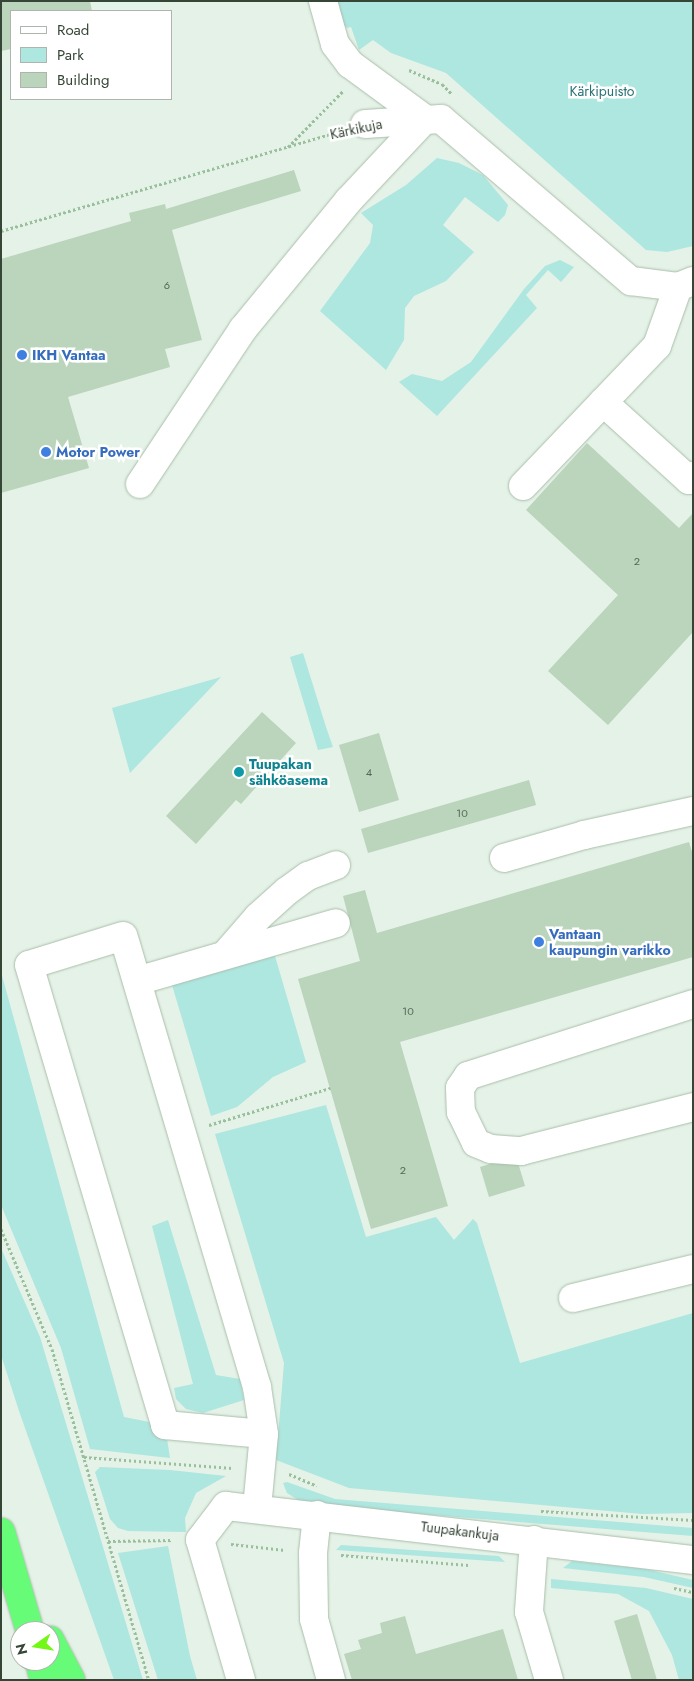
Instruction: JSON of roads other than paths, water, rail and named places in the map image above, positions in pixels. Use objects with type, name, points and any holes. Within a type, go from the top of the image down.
[{"type":"highway","points":[[1,1532],[27,1621]]},
{"type":"highway","points":[[12,1568],[40,1621]]},
{"type":"highway","points":[[60,1658],[72,1680]]},
{"type":"street","points":[[140,484],[243,329],[348,202],[425,119],[350,64],[335,44],[323,1]]},
{"type":"street","name":"Kärkikuja","points":[[366,124],[441,119],[631,281],[685,284]]},
{"type":"street","points":[[523,486],[657,346],[685,284]]},
{"type":"street","points":[[602,402],[689,480],[693,476]]},
{"type":"street","points":[[504,858],[584,835],[693,811]]},
{"type":"street","points":[[225,955],[258,917],[287,891],[308,876],[336,865]]},
{"type":"street","points":[[136,981],[336,923]]},
{"type":"street","points":[[257,1508],[264,1434],[257,1387],[123,936],[30,965],[164,1425],[264,1434]]},
{"type":"street","points":[[693,1004],[468,1076],[460,1088],[461,1112],[476,1143],[491,1150],[521,1151],[693,1107]]},
{"type":"street","points":[[573,1298],[693,1269]]},
{"type":"street","points":[[321,1502],[313,1553],[314,1619],[332,1680]]},
{"type":"street","name":"Tuupakankuja","points":[[241,1680],[200,1540],[226,1506],[257,1508],[321,1502],[534,1540],[693,1560]]},
{"type":"street","points":[[534,1540],[528,1612],[549,1680]]},
{"type":"place","name":"IKH Vantaa","points":[[22,355]]},
{"type":"place","name":"Motor Power","points":[[46,452]]},
{"type":"place","name":"Tuupakan sähköasema","points":[[239,772]]},
{"type":"place","name":"Vantaan kaupungin varikko","points":[[539,942]]},
{"type":"park label","name":"Kärkipuisto","points":[[602,91]]}]
